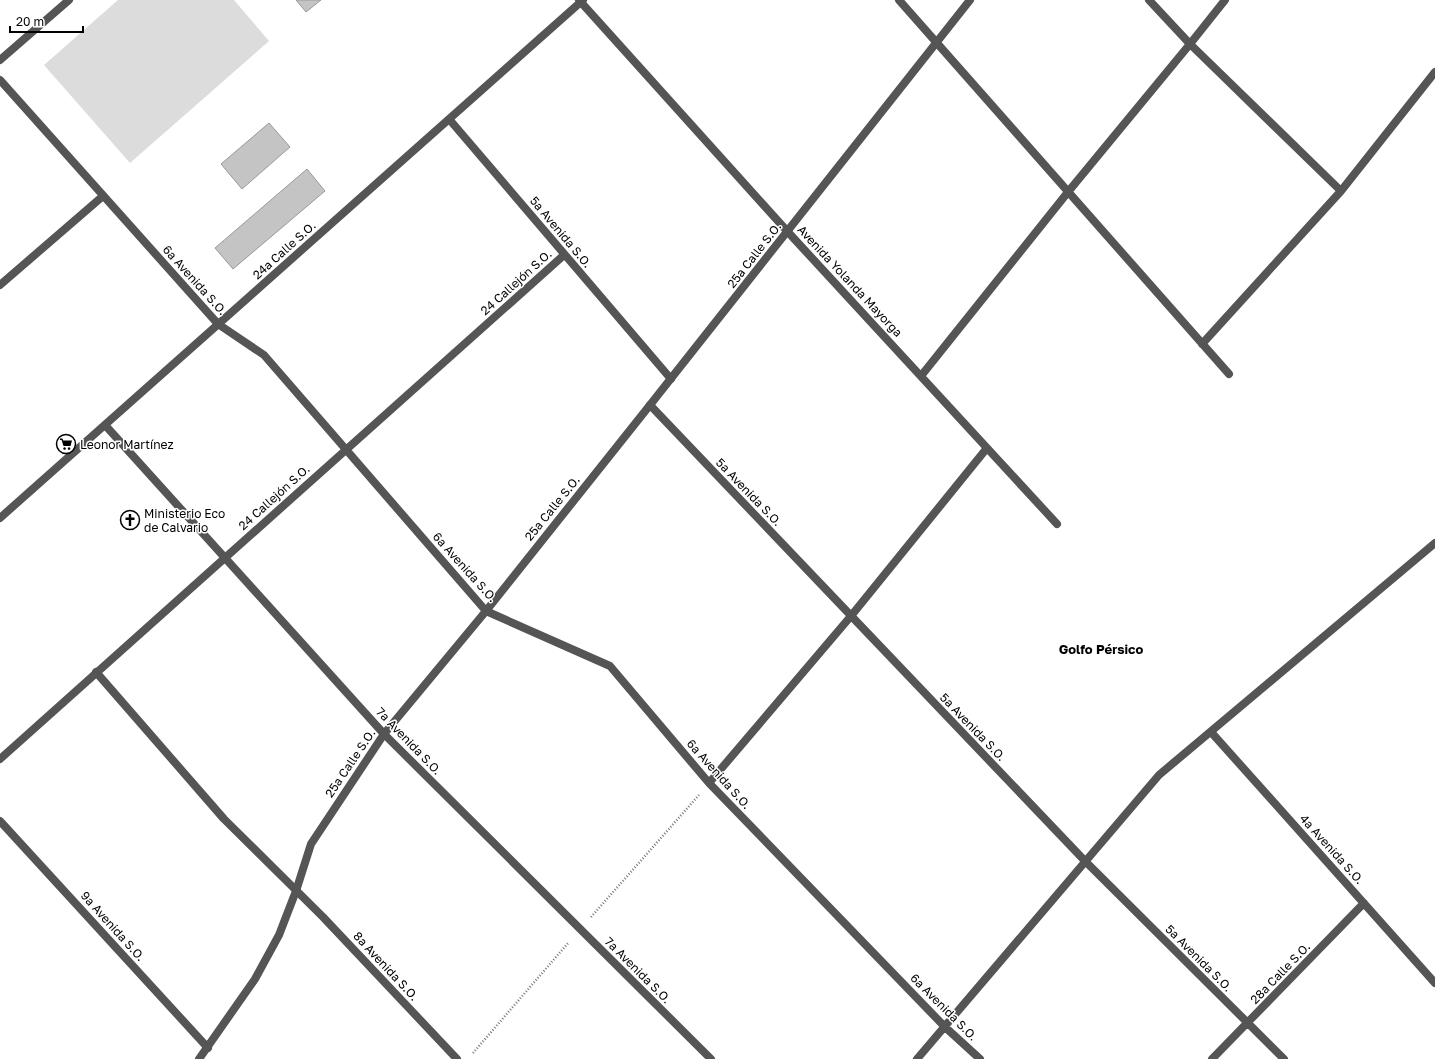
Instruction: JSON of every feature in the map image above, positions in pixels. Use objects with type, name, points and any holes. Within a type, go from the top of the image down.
[{"type":"street","points":[[0,60],[69,0]]},
{"type":"street","points":[[899,0],[1229,374]]},
{"type":"street","name":"25a Calle S.O.","points":[[199,1059],[254,979],[279,935],[296,891],[310,844],[384,734],[486,611],[970,0]]},
{"type":"street","points":[[1149,0],[1190,44],[1341,192]]},
{"type":"street","points":[[921,376],[1068,192],[1225,0]]},
{"type":"street","name":"24a Calle S.O.","points":[[0,518],[581,1]]},
{"type":"street","name":"Avenida Yolanda Mayorga","points":[[581,1],[787,231],[1057,524]]},
{"type":"street","points":[[1202,344],[1341,192],[1435,72]]},
{"type":"street","name":"6a Avenida S.O.","points":[[0,80],[218,324],[264,355],[486,611],[610,666],[709,783],[945,1026],[980,1059]]},
{"type":"street","name":"5a Avenida S.O.","points":[[449,119],[671,379]]},
{"type":"street","points":[[0,285],[103,196]]},
{"type":"street","name":"24 Callejón S.O.","points":[[0,759],[564,254]]},
{"type":"street","name":"5a Avenida S.O.","points":[[650,405],[1085,862],[1284,1059]]},
{"type":"street","name":"7a Avenida S.O.","points":[[105,425],[384,734],[711,1059]]},
{"type":"street","points":[[709,783],[850,616],[987,448]]},
{"type":"street","points":[[916,1059],[1158,775],[1435,543]]},
{"type":"street","name":"8a Avenida S.O.","points":[[96,672],[224,819],[323,917],[457,1059]]},
{"type":"street","name":"4a Avenida S.O.","points":[[1211,732],[1435,983]]},
{"type":"street","name":"9a Avenida S.O.","points":[[0,821],[208,1048]]},
{"type":"street","name":"28a Calle S.O.","points":[[1212,1059],[1364,903]]},
{"type":"path","points":[[472,1053],[709,783]]},
{"type":"shaded area","points":[[118,0],[234,0],[269,41],[130,163],[44,65]]},
{"type":"building","points":[[296,0],[321,0],[306,12]]},
{"type":"building","points":[[269,123],[290,147],[242,189],[221,164]]},
{"type":"building","points":[[307,169],[325,191],[233,269],[215,248]]},
{"type":"place","name":"Leonor Martínez","points":[[66,444]]},
{"type":"place","name":"Ministerio Eco de Calvario","points":[[130,520]]},
{"type":"district","name":"Golfo Pérsico","points":[[1101,649]]}]
